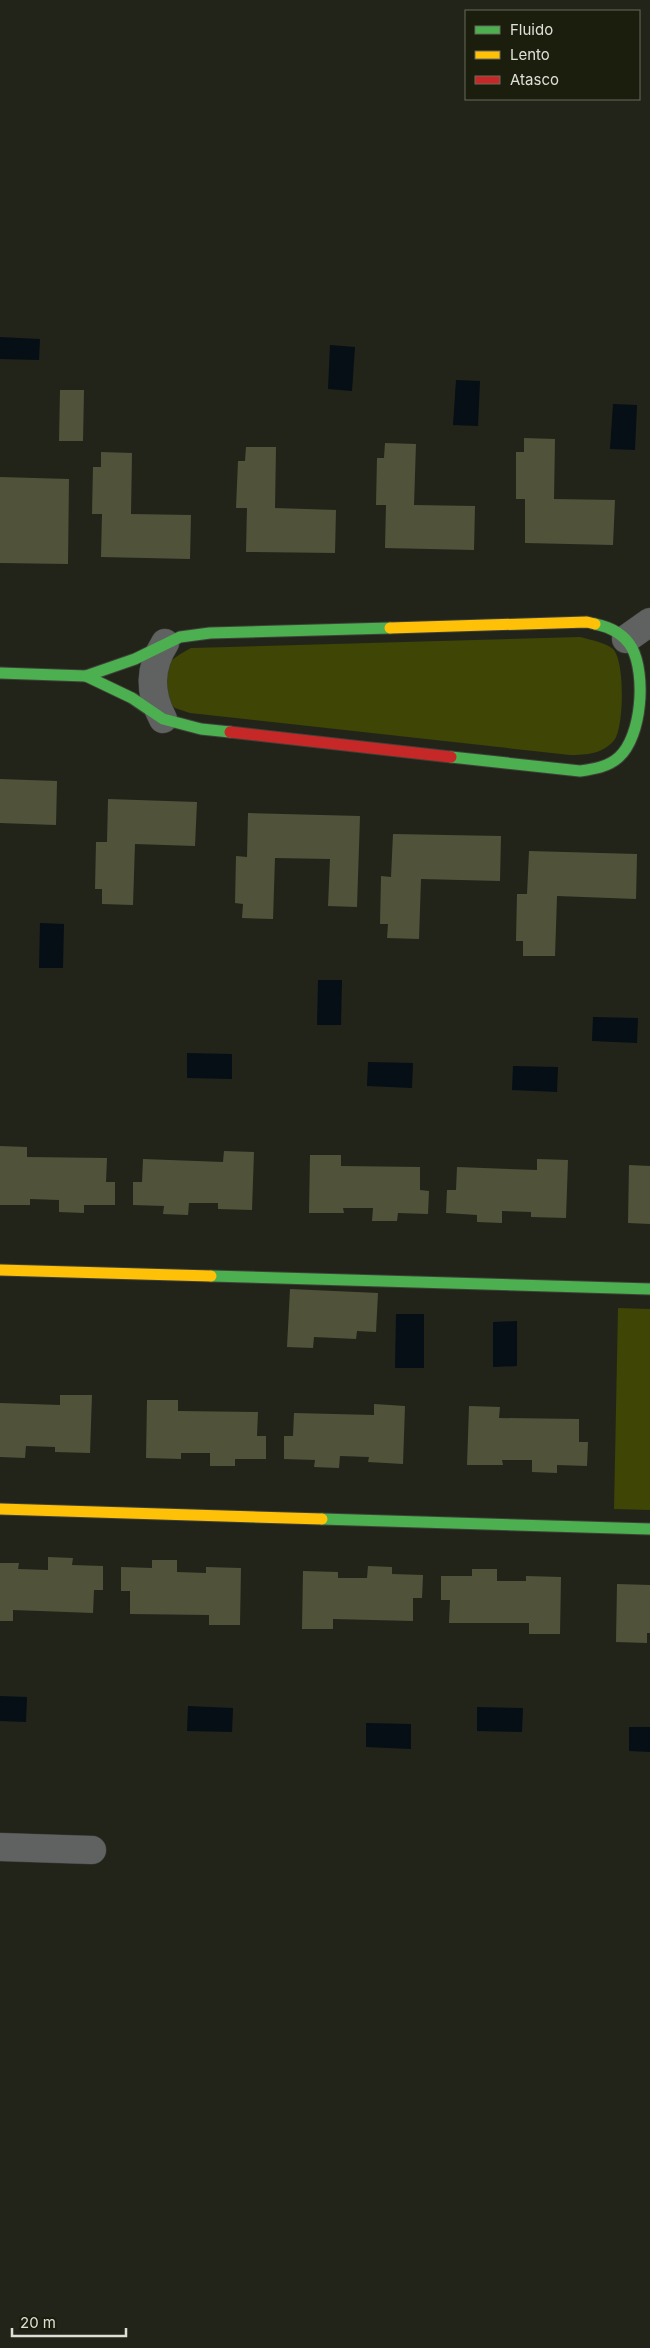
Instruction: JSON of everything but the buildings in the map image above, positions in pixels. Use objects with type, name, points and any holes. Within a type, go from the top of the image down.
[{"type":"street","points":[[0,673],[86,676],[135,659],[164,643],[180,637],[210,633],[587,622],[601,623],[626,639],[635,652],[641,679],[637,729],[620,756],[612,762],[592,770],[580,771],[201,729],[163,719],[125,695],[86,676]]},
{"type":"street","points":[[626,639],[650,622]]},
{"type":"street","points":[[163,719],[155,701],[152,680],[157,655],[164,643]]},
{"type":"street","points":[[0,1270],[650,1289]]},
{"type":"street","points":[[0,1509],[650,1529]]},
{"type":"street","points":[[0,1847],[92,1850]]},
{"type":"green space","points":[[580,637],[602,643],[613,649],[620,666],[622,693],[620,721],[615,739],[606,748],[588,754],[570,755],[190,713],[175,708],[167,701],[166,668],[174,658],[191,648]]},
{"type":"green space","points":[[618,1308],[650,1309],[650,1510],[614,1509]]},
{"type":"shaded area","points":[[0,337],[40,339],[39,360],[0,359]]},
{"type":"shaded area","points":[[330,345],[355,347],[352,391],[328,389]]},
{"type":"shaded area","points":[[456,380],[480,381],[478,426],[453,425]]},
{"type":"shaded area","points":[[613,404],[637,405],[635,450],[610,449]]},
{"type":"shaded area","points":[[40,923],[64,924],[63,968],[39,968]]},
{"type":"shaded area","points":[[318,980],[342,980],[341,1025],[317,1025]]},
{"type":"shaded area","points":[[593,1017],[638,1018],[637,1043],[592,1041]]},
{"type":"shaded area","points":[[187,1053],[232,1054],[232,1079],[187,1078]]},
{"type":"shaded area","points":[[368,1062],[413,1063],[412,1088],[367,1086]]},
{"type":"shaded area","points":[[513,1066],[558,1067],[557,1092],[512,1090]]},
{"type":"shaded area","points":[[396,1314],[424,1314],[424,1368],[395,1368]]},
{"type":"shaded area","points":[[517,1321],[517,1366],[493,1367],[493,1322]]},
{"type":"shaded area","points":[[0,1696],[27,1697],[26,1722],[0,1721]]},
{"type":"shaded area","points":[[188,1706],[233,1708],[232,1732],[187,1731]]},
{"type":"shaded area","points":[[477,1707],[523,1708],[522,1732],[477,1731]]},
{"type":"shaded area","points":[[366,1723],[411,1724],[411,1749],[366,1747]]},
{"type":"shaded area","points":[[629,1727],[650,1727],[650,1752],[629,1751]]},
{"type":"traffic: fast","points":[[451,757],[580,771],[606,765],[619,757],[633,735],[637,720],[640,689],[639,673],[629,643],[611,629],[595,624]]},
{"type":"traffic: fast","points":[[0,673],[86,676],[135,659],[180,637],[210,633],[390,628]]},
{"type":"traffic: fast","points":[[86,676],[132,698],[163,719],[201,729],[230,732]]},
{"type":"traffic: fast","points":[[211,1276],[650,1289]]},
{"type":"traffic: fast","points":[[322,1519],[650,1529]]},
{"type":"traffic: slow","points":[[390,628],[587,622],[595,624]]},
{"type":"traffic: slow","points":[[0,1270],[211,1276]]},
{"type":"traffic: slow","points":[[0,1509],[322,1519]]},
{"type":"traffic: jam","points":[[230,732],[451,757]]}]
